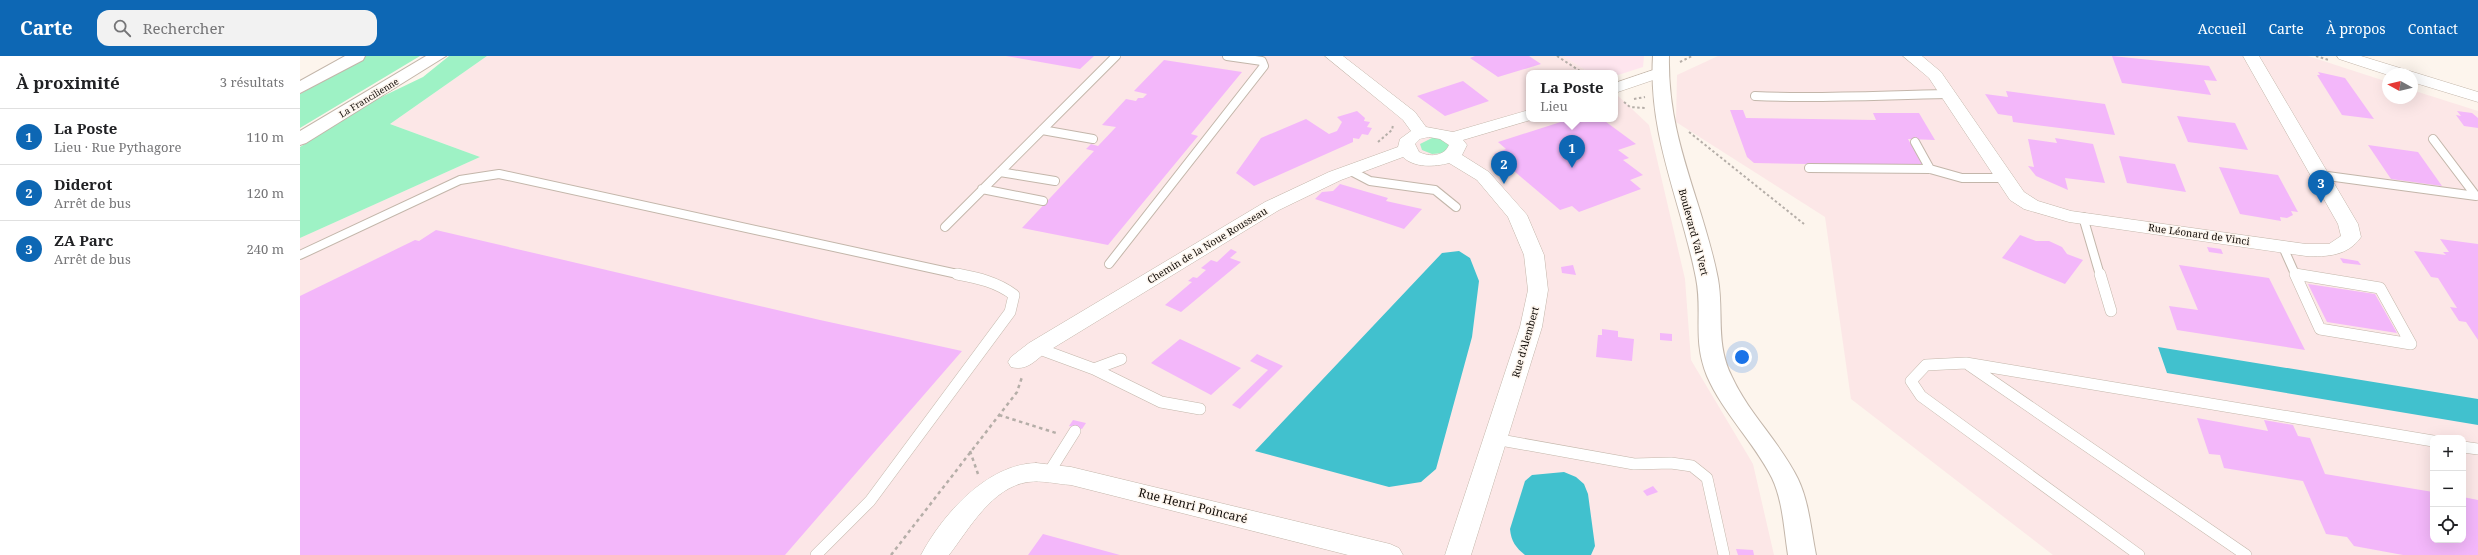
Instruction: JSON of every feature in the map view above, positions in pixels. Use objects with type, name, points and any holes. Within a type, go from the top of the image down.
[{"type":"main road","points":[[300,88],[357,56]]},
{"type":"main road","name":"La Francilienne","points":[[300,139],[438,56]]},
{"type":"main road","name":"Boulevard Val Vert","points":[[1660,64],[1663,109],[1673,156],[1696,231],[1707,279],[1709,293],[1708,339],[1714,363],[1724,386],[1759,434],[1785,480],[1802,555]]},
{"type":"street","points":[[1333,56],[1409,116],[1421,133]]},
{"type":"street","name":"Rue Léonard de Vinci","points":[[1911,56],[1930,69],[2017,196],[2031,205],[2048,211],[2083,217],[2283,247],[2328,251],[2343,246],[2351,237],[2348,224],[2250,56]]},
{"type":"street","points":[[2345,56],[2384,68]]},
{"type":"street","points":[[1619,95],[1660,64]]},
{"type":"street","points":[[2418,79],[2478,97]]},
{"type":"street","points":[[1451,147],[1438,133],[1421,133],[1409,139],[1406,143],[1406,150],[1412,156],[1426,160],[1443,159],[1451,147],[1526,116]]},
{"type":"street","name":"Rue d'Alembert","points":[[1451,147],[1483,176],[1517,215],[1534,255],[1538,290],[1531,327],[1458,555]]},
{"type":"street","name":"Chemin de la Noue Rousseau","points":[[1019,362],[1037,348],[1272,206],[1349,170],[1406,150]]},
{"type":"street","name":"Rue Henri Poincaré","points":[[990,487],[1026,473],[1071,476],[1390,555]]},
{"type":"street","points":[[934,555],[990,487]]},
{"type":"lane","points":[[945,226],[1116,56]]},
{"type":"lane","points":[[1108,264],[1264,66],[1262,62],[1227,56]]},
{"type":"lane","points":[[1755,96],[1800,98],[1833,95],[1947,94]]},
{"type":"lane","points":[[1042,130],[1093,139]]},
{"type":"lane","points":[[2320,175],[2476,196],[2433,139]]},
{"type":"lane","points":[[1915,142],[1930,169]]},
{"type":"lane","points":[[1809,168],[1930,169],[1962,178],[2004,178]]},
{"type":"lane","points":[[1349,170],[1370,180],[1435,190],[1456,207]]},
{"type":"lane","points":[[1000,172],[1055,181]]},
{"type":"lane","points":[[300,255],[460,180],[499,174],[987,280],[1005,288],[1014,295],[1010,312],[990,341],[870,501],[816,555]]},
{"type":"lane","points":[[982,189],[1043,201]]},
{"type":"lane","points":[[2083,217],[2111,311]]},
{"type":"lane","points":[[2283,247],[2295,274],[2320,329],[2411,344],[2380,288],[2295,274]]},
{"type":"lane","points":[[1037,348],[1094,369],[1161,402],[1200,409]]},
{"type":"lane","points":[[1094,369],[1121,359]]},
{"type":"lane","points":[[2139,555],[1921,396],[1911,381],[1926,365],[1966,363],[2430,440]]},
{"type":"lane","points":[[1966,363],[2246,555]]},
{"type":"lane","points":[[1048,474],[1075,431]]},
{"type":"lane","points":[[1495,438],[1634,464],[1671,463],[1692,466],[1707,478],[1724,555]]},
{"type":"lane","points":[[2466,447],[2478,449]]},
{"type":"path","points":[[1557,56],[1578,70]]},
{"type":"path","points":[[1619,95],[1630,107],[1663,109]]},
{"type":"path","points":[[1374,144],[1392,130],[1393,122]]},
{"type":"path","points":[[1687,126],[1688,132],[1804,224]]},
{"type":"path","points":[[891,555],[1017,392],[1023,377],[1019,362]]},
{"type":"path","points":[[999,415],[1065,436],[1068,441]]},
{"type":"path","points":[[970,451],[990,487]]},
{"type":"shaded area","points":[[487,56],[1563,56],[1585,70],[1526,70],[1526,122],[1618,122],[1618,96],[1649,125],[1685,279],[1691,360],[1753,464],[1774,555],[300,555],[300,238],[480,157],[390,124]]},
{"type":"shaded area","points":[[1563,56],[1644,56],[1643,67],[1618,75],[1618,70],[1585,70]]},
{"type":"shaded area","points":[[1718,56],[2308,56],[2382,80],[2382,104],[2418,104],[2418,92],[2478,111],[2478,555],[2053,555],[1851,399],[1825,217],[1676,122],[1677,75]]},
{"type":"green space","points":[[366,56],[420,56],[300,128],[300,94]]},
{"type":"green space","points":[[449,56],[487,56],[390,124],[480,157],[300,238],[300,147],[373,101],[423,77]]},
{"type":"green space","points":[[1432,138],[1438,138],[1450,144],[1444,153],[1432,154],[1422,150],[1420,144]]},
{"type":"water","points":[[1459,251],[1470,258],[1479,281],[1472,337],[1436,469],[1421,482],[1389,487],[1255,451],[1442,253]]},
{"type":"water","points":[[2158,347],[2478,399],[2478,425],[2167,373]]},
{"type":"water","points":[[1564,472],[1576,477],[1584,484],[1588,494],[1595,546],[1591,555],[1525,555],[1514,544],[1510,529],[1525,481],[1532,475]]},
{"type":"building","points":[[1006,56],[1094,56],[1080,69]]},
{"type":"building","points":[[1475,56],[1529,56],[1541,64],[1498,77],[1470,58]]},
{"type":"building","points":[[2112,56],[2209,66],[2217,81],[2204,80],[2211,95],[2122,83]]},
{"type":"building","points":[[1164,60],[1242,72],[1191,134],[1198,136],[1108,245],[1022,228],[1094,151],[1086,149],[1091,144],[1098,146],[1116,127],[1102,125],[1126,99],[1136,101],[1138,98],[1143,98],[1147,94],[1134,91]]},
{"type":"building","points":[[2318,72],[2345,78],[2374,119],[2342,115],[2317,75],[2320,75]]},
{"type":"building","points":[[1463,81],[1489,101],[1445,116],[1417,96]]},
{"type":"building","points":[[2006,91],[2105,104],[2115,135],[2013,122],[2012,116],[1998,114],[1985,94],[2008,97]]},
{"type":"building","points":[[1730,110],[1743,110],[1746,118],[1876,120],[1873,113],[1919,113],[1935,140],[1908,139],[1923,166],[1754,163],[1747,157]]},
{"type":"building","points":[[1357,111],[1365,118],[1364,121],[1370,122],[1367,127],[1372,128],[1368,135],[1362,134],[1359,139],[1353,138],[1353,142],[1254,186],[1236,173],[1261,138],[1306,119],[1329,134],[1337,131],[1342,122],[1337,117]]},
{"type":"building","points":[[2457,111],[2472,113],[2478,118],[2478,128],[2464,126],[2456,115],[2461,116]]},
{"type":"building","points":[[2177,116],[2235,123],[2248,150],[2188,142]]},
{"type":"building","points":[[1561,122],[1606,122],[1636,144],[1618,150],[1629,158],[1623,160],[1643,175],[1630,180],[1641,189],[1579,212],[1572,206],[1560,210],[1494,154],[1506,149],[1498,142]]},
{"type":"building","points":[[2055,138],[2093,144],[2105,183],[2065,178],[2068,190],[2036,176],[2028,166],[2034,167],[2028,139],[2057,143]]},
{"type":"building","points":[[2368,145],[2418,152],[2442,186],[2391,179]]},
{"type":"building","points":[[2119,156],[2175,164],[2186,192],[2127,183]]},
{"type":"building","points":[[2219,167],[2278,175],[2298,212],[2291,211],[2293,215],[2287,218],[2280,217],[2281,221],[2240,214]]},
{"type":"building","points":[[1340,184],[1388,198],[1386,201],[1422,209],[1404,229],[1315,199],[1322,192],[1333,191]]},
{"type":"building","points":[[436,230],[820,320],[962,351],[785,555],[300,555],[300,296],[415,240],[419,241]]},
{"type":"building","points":[[2020,235],[2036,241],[2049,241],[2062,247],[2067,254],[2083,260],[2065,284],[2002,258]]},
{"type":"building","points":[[2440,239],[2478,244],[2478,340],[2466,322],[2459,321],[2450,307],[2457,308],[2438,278],[2431,277],[2414,251],[2446,255],[2443,252],[2449,252]]},
{"type":"building","points":[[2207,247],[2221,249],[2223,254],[2209,252]]},
{"type":"building","points":[[1231,249],[1237,252],[1230,258],[1241,262],[1181,312],[1165,305],[1192,282],[1188,281],[1193,277],[1197,278],[1206,270],[1201,268],[1211,260],[1217,262]]},
{"type":"building","points":[[2340,258],[2358,261],[2361,265],[2343,263]]},
{"type":"building","points":[[1573,265],[1576,275],[1562,273],[1561,267]]},
{"type":"building","points":[[2179,265],[2269,278],[2305,350],[2177,330],[2169,306],[2198,310]]},
{"type":"building","points":[[2308,284],[2375,294],[2397,333],[2327,322]]},
{"type":"building","points":[[1602,329],[1618,331],[1618,337],[1634,339],[1632,361],[1596,357],[1598,335],[1602,335]]},
{"type":"building","points":[[1660,333],[1672,334],[1672,341],[1660,340]]},
{"type":"building","points":[[1180,339],[1241,368],[1211,395],[1151,363]]},
{"type":"building","points":[[1257,354],[1283,366],[1240,409],[1232,405],[1268,370],[1250,361]]},
{"type":"building","points":[[2197,418],[2268,431],[2264,420],[2293,425],[2298,436],[2310,438],[2325,474],[2430,492],[2430,543],[2466,543],[2466,498],[2478,500],[2478,555],[2403,555],[2354,546],[2347,537],[2326,534],[2303,481],[2224,468],[2220,455],[2209,454]]},
{"type":"building","points":[[1073,420],[1086,423],[1082,429],[1069,426]]},
{"type":"building","points":[[1653,486],[1658,492],[1647,496],[1643,491]]},
{"type":"building","points":[[1043,534],[1120,555],[1028,555]]},
{"type":"building","points":[[1736,549],[1753,550],[1754,555],[1738,555]]},
{"type":"place","name":"La Poste","points":[[1572,168]]},
{"type":"place","name":"Diderot","points":[[1504,184]]},
{"type":"place","name":"ZA Parc","points":[[2321,203]]}]
